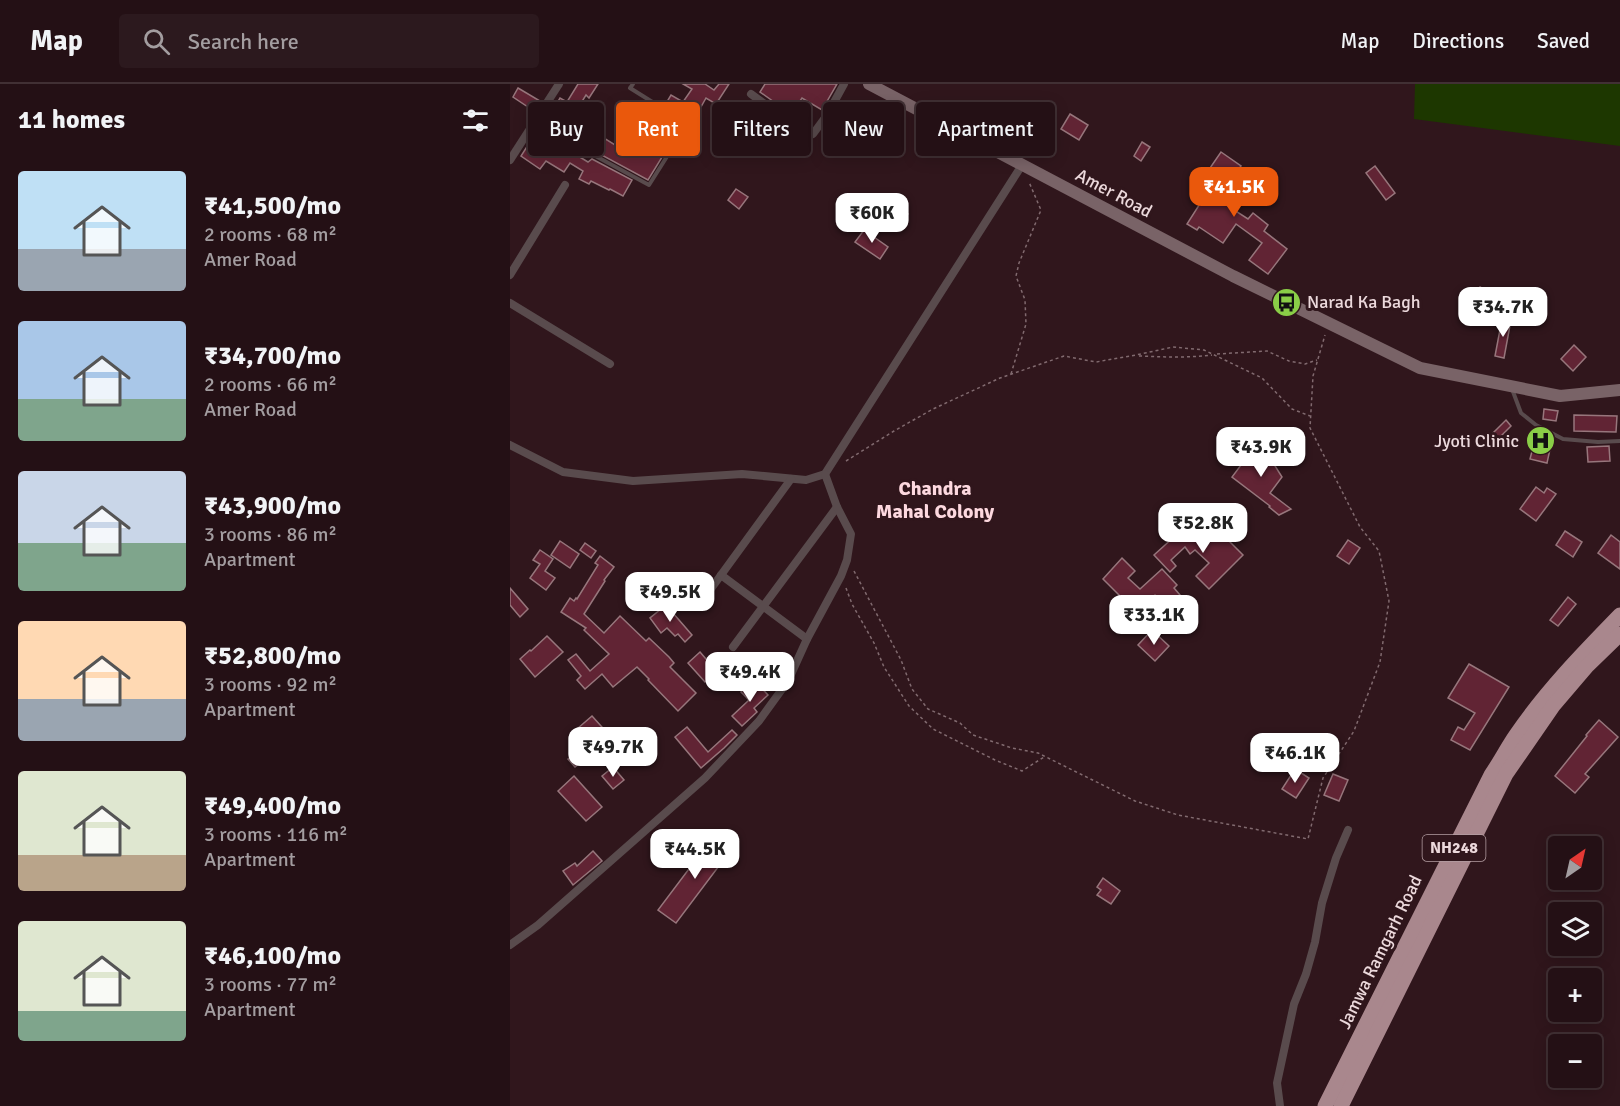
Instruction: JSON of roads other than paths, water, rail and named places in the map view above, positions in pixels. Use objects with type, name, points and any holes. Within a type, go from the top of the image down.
[{"type":"highway","name":"Jamwa Ramgarh Road","points":[[1325,1106],[1491,775],[1517,734],[1546,695],[1620,615]]},
{"type":"highway","name":"Jamwa Ramgarh Road","points":[[1341,1106],[1506,774],[1553,706],[1588,665],[1620,634]]},
{"type":"main road","name":"Amer Road","points":[[869,84],[1233,276],[1420,368],[1560,396],[1620,390]]},
{"type":"street","points":[[510,160],[559,84]]},
{"type":"street","points":[[751,94],[813,134],[827,115],[844,84]]},
{"type":"street","points":[[510,446],[564,472],[633,481],[742,474],[806,480],[825,474],[1022,165]]},
{"type":"street","points":[[510,275],[565,185]]},
{"type":"street","points":[[510,303],[610,364]]},
{"type":"street","points":[[510,945],[538,925],[705,778],[759,721],[788,681],[847,560],[851,534],[837,507],[825,474]]},
{"type":"street","points":[[705,597],[791,479]]},
{"type":"street","points":[[733,646],[837,507]]},
{"type":"street","points":[[721,575],[807,639]]},
{"type":"street","points":[[1280,1106],[1276,1083],[1294,1004],[1315,942],[1322,903],[1347,830]]},
{"type":"lane","points":[[595,156],[649,186],[680,136],[662,108],[630,88],[633,84]]},
{"type":"lane","points":[[1511,386],[1521,413],[1536,425],[1563,439],[1620,441]]},
{"type":"place","name":"Narad Ka Bagh","points":[[1286,302]]},
{"type":"place","name":"Jyoti Clinic","points":[[1540,441]]},
{"type":"district","name":"Chandra Mahal Colony","points":[[935,500]]}]
